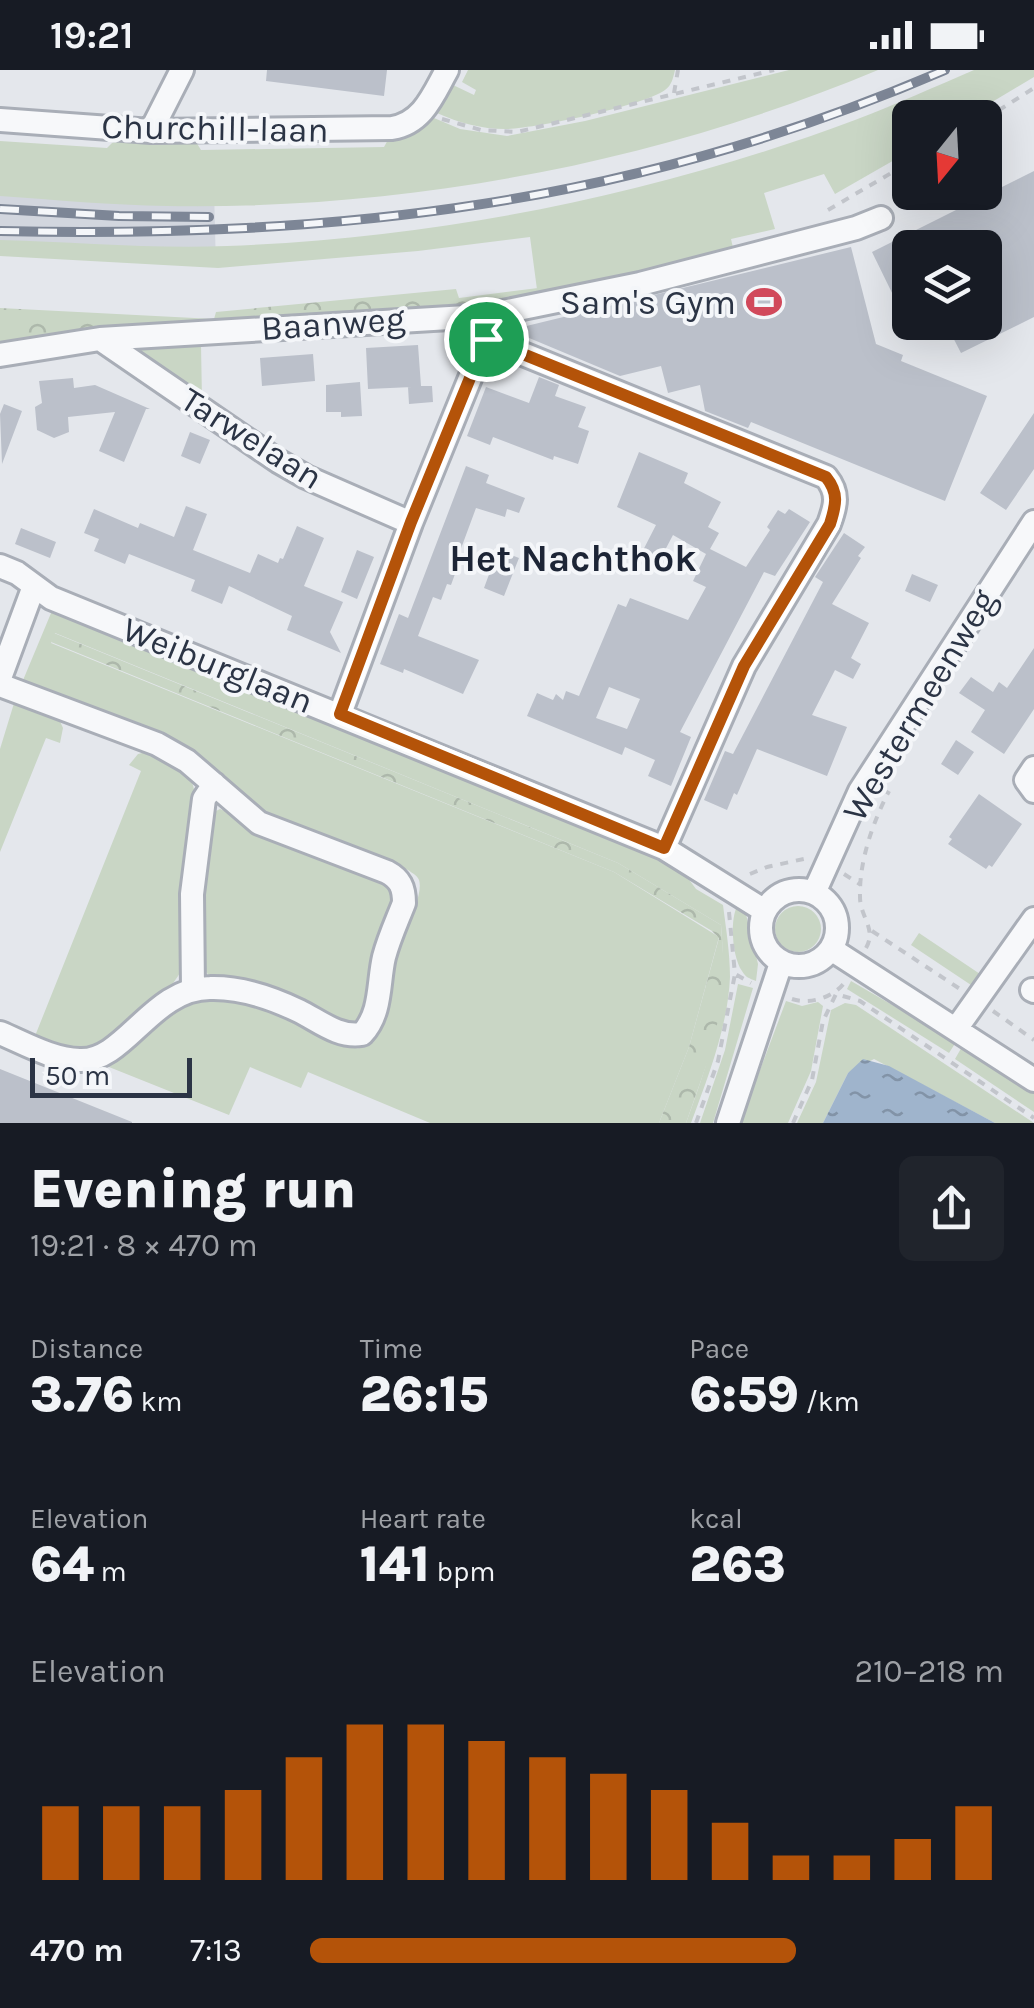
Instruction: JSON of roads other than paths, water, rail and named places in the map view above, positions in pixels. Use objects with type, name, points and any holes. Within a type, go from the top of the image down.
[{"type":"street","points":[[151,131],[182,70]]},
{"type":"street","name":"Churchill-laan","points":[[0,120],[151,131],[392,128],[414,121],[446,70]]},
{"type":"street","name":"Baanweg","points":[[0,355],[100,339],[484,327],[856,228],[881,218]]},
{"type":"street","points":[[340,714],[484,327],[826,477],[834,487],[836,503],[830,524],[744,666],[664,848]]},
{"type":"street","name":"Tarwelaan","points":[[100,339],[278,461],[411,522]]},
{"type":"street","name":"Westermeenweg","points":[[814,893],[860,791],[1034,522]]},
{"type":"street","name":"Weiburglaan","points":[[0,566],[51,598],[664,848],[764,910]]},
{"type":"street","points":[[0,1033],[63,1058],[88,1060],[113,1047],[165,1002],[193,989],[221,988],[254,994],[343,1034],[362,1034],[370,1026],[376,1008],[384,958],[404,902],[397,878],[268,828],[247,816],[187,762],[147,740],[0,682],[34,586]]},
{"type":"street","points":[[1034,768],[1026,780],[1034,791]]},
{"type":"street","points":[[193,989],[192,894],[204,800],[214,784]]},
{"type":"street","points":[[785,893],[814,893],[832,910],[836,924],[831,949],[808,965],[782,963],[765,946],[761,934],[764,910],[785,893]]},
{"type":"street","points":[[956,1028],[1034,919]]},
{"type":"street","points":[[831,949],[1034,1080]]},
{"type":"street","points":[[728,1123],[782,963]]},
{"type":"water","points":[[863,1059],[889,1066],[995,1123],[823,1123],[848,1073]]},
{"type":"railway","points":[[0,231],[246,228],[365,219],[482,204],[597,183],[712,154],[828,116],[945,70]]},
{"type":"railway","points":[[0,209],[209,217]]},
{"type":"place","name":"Sam's Gym","points":[[764,302]]},
{"type":"district","name":"Het Nachthok","points":[[573,558]]}]
